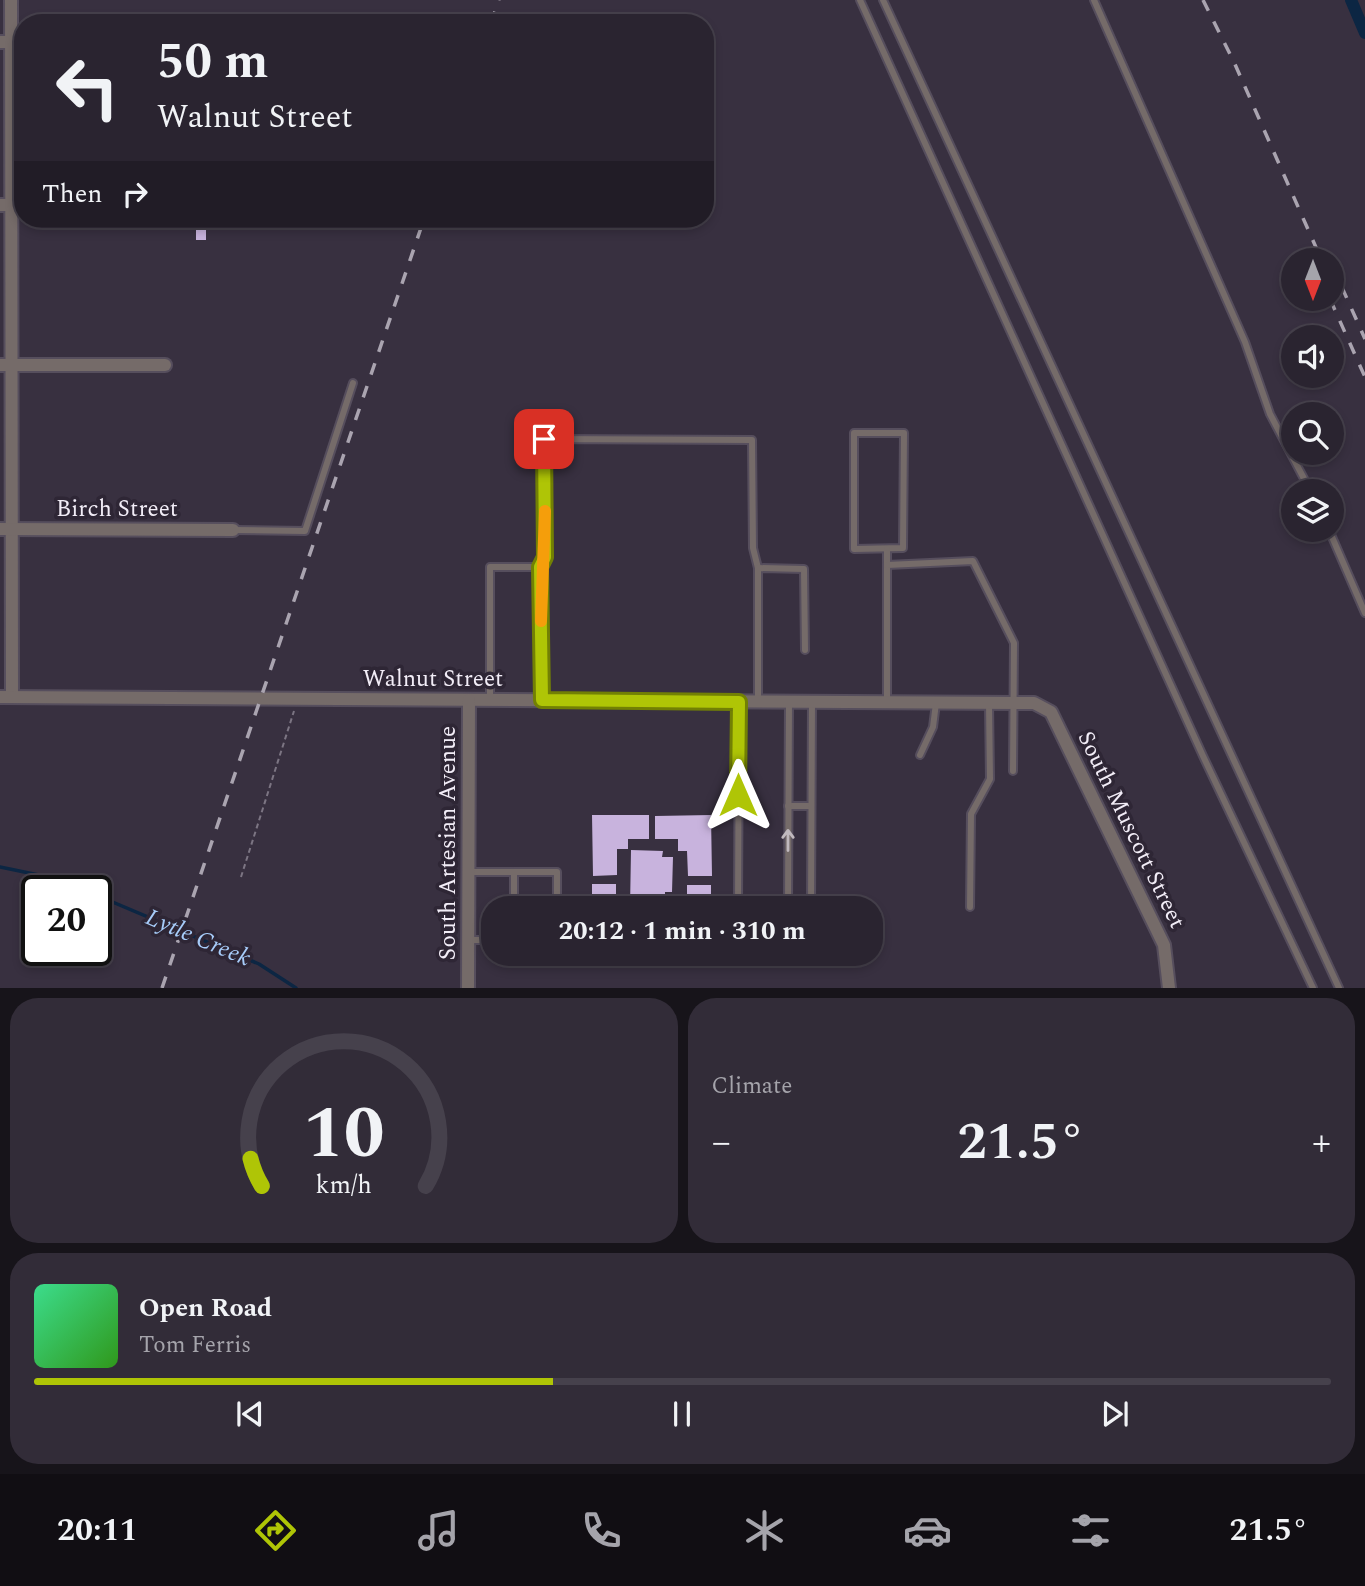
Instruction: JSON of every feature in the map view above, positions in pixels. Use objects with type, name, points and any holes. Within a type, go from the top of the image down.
[{"type":"street","points":[[6,697],[6,365],[11,205],[11,0]]},
{"type":"street","points":[[6,365],[165,365]]},
{"type":"street","name":"Birch Street","points":[[7,530],[233,530]]},
{"type":"street","name":"Walnut Street","points":[[6,697],[1034,703]]},
{"type":"street","name":"South Artesian Avenue","points":[[468,987],[469,700]]},
{"type":"street","name":"South Muscott Street","points":[[1034,703],[1051,712],[1164,945],[1169,988]]},
{"type":"lane","points":[[860,0],[1192,731],[1313,988]]},
{"type":"lane","points":[[883,0],[1339,988]]},
{"type":"lane","points":[[1094,0],[1245,342],[1270,414],[1304,479]]},
{"type":"lane","points":[[233,530],[304,531],[353,383]]},
{"type":"lane","points":[[854,433],[904,433],[903,548],[887,549],[854,549],[854,433]]},
{"type":"lane","points":[[542,700],[540,567],[545,557],[544,439],[752,440],[753,548],[758,568],[758,702]]},
{"type":"lane","points":[[1334,542],[1365,613]]},
{"type":"lane","points":[[887,549],[887,703]]},
{"type":"lane","points":[[887,565],[973,561],[1014,643],[1013,771]]},
{"type":"lane","points":[[490,700],[490,567],[540,567]]},
{"type":"lane","points":[[758,568],[804,569],[805,650]]},
{"type":"lane","points":[[738,896],[739,702]]},
{"type":"lane","points":[[788,896],[789,702]]},
{"type":"lane","points":[[811,896],[812,702]]},
{"type":"lane","points":[[920,755],[933,727],[936,703]]},
{"type":"lane","points":[[970,907],[971,814],[990,779],[989,703]]},
{"type":"lane","points":[[788,806],[811,806]]},
{"type":"lane","points":[[468,872],[557,872],[557,896]]},
{"type":"lane","points":[[514,872],[514,896]]},
{"type":"lane","points":[[468,940],[481,940]]},
{"type":"path","points":[[241,877],[298,698]]},
{"type":"building","points":[[196,228],[206,228],[206,240],[196,240]]},
{"type":"building","points":[[592,815],[649,815],[649,839],[628,839],[628,849],[617,849],[617,875],[593,876]]},
{"type":"building","points":[[711,815],[712,876],[688,876],[687,851],[678,851],[678,839],[655,839],[655,816]]},
{"type":"building","points":[[631,850],[663,851],[662,857],[673,857],[672,892],[665,892],[665,896],[630,896]]},
{"type":"building","points":[[592,884],[616,884],[616,896],[592,896]]},
{"type":"building","points":[[687,885],[711,885],[711,896],[687,896]]},
{"type":"waterway","name":"Lytle Creek","points":[[1351,0],[1365,33]]},
{"type":"waterway","name":"Lytle Creek","points":[[0,867],[39,875]]},
{"type":"waterway","name":"Lytle Creek","points":[[112,902],[259,964],[296,988]]},
{"type":"railway","points":[[494,14],[499,0]]},
{"type":"railway","points":[[1203,0],[1234,62],[1316,248]]},
{"type":"railway","points":[[162,988],[421,228]]},
{"type":"railway","points":[[1344,292],[1365,339]]},
{"type":"railway","points":[[1336,312],[1365,377]]},
{"type":"slow traffic","points":[[541,621],[540,567],[545,557],[545,511]]},
{"type":"route","points":[[544,439],[545,557],[540,567],[542,700],[739,702],[738,795]]}]
